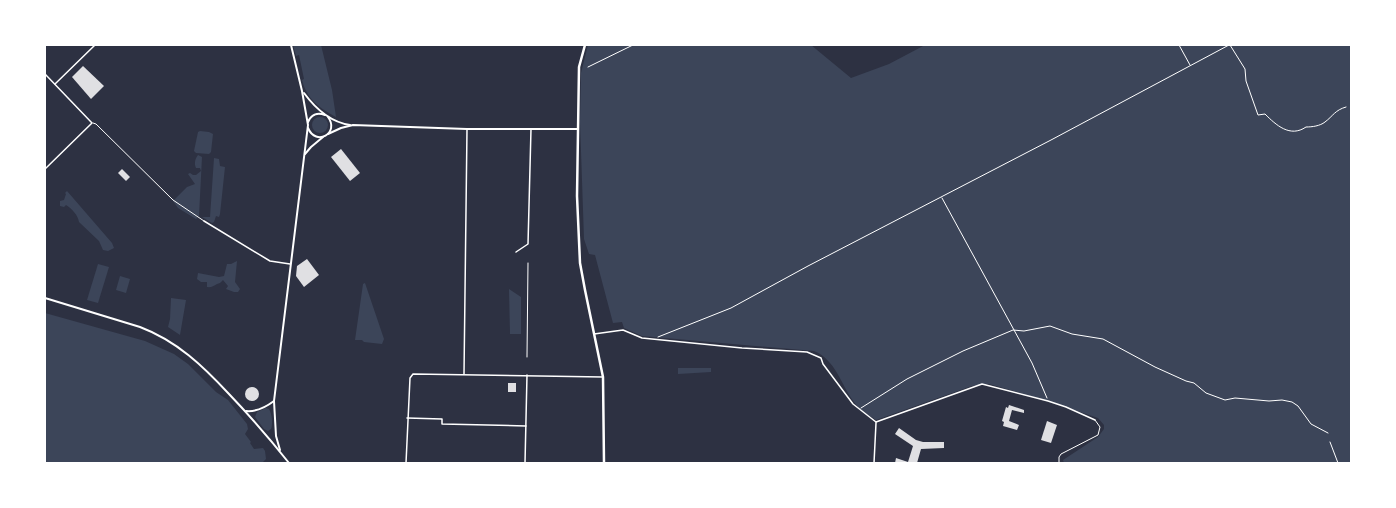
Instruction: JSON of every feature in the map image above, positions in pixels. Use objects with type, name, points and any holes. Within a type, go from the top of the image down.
[{"type":"main road","points":[[585,45],[579,67],[577,196],[580,263],[603,377],[604,463]]},
{"type":"street","points":[[55,84],[95,45]]},
{"type":"street","points":[[291,45],[302,91],[309,130],[314,136],[324,136]]},
{"type":"street","points":[[45,74],[92,123],[96,124],[173,200],[204,221],[270,261],[290,264]]},
{"type":"street","points":[[302,91],[330,120],[332,126],[328,134]]},
{"type":"street","points":[[280,450],[276,436],[274,401],[308,125],[312,116],[317,114],[325,114]]},
{"type":"street","points":[[328,117],[341,123],[353,125],[467,129],[578,129]]},
{"type":"street","points":[[45,169],[92,123]]},
{"type":"street","points":[[304,155],[324,136],[341,128],[353,125]]},
{"type":"street","points":[[464,374],[467,129]]},
{"type":"street","points":[[516,252],[528,244],[531,129]]},
{"type":"street","points":[[45,298],[150,331],[174,344],[205,368],[280,450],[289,463]]},
{"type":"street","points":[[594,334],[621,329],[642,338],[807,352],[821,358],[823,364],[853,404],[876,422]]},
{"type":"street","points":[[406,463],[407,418],[410,378],[412,375],[464,374],[603,377]]},
{"type":"street","points":[[525,463],[528,376]]},
{"type":"street","points":[[876,422],[982,384],[1048,401],[1095,420],[1100,427],[1098,435],[1061,454],[1059,457],[1059,463]]},
{"type":"street","points":[[245,411],[254,411],[274,401]]},
{"type":"street","points":[[407,418],[442,419],[442,424],[526,426]]},
{"type":"street","points":[[874,463],[876,422]]},
{"type":"path","points":[[588,67],[633,45]]},
{"type":"path","points":[[1179,45],[1190,65]]},
{"type":"path","points":[[659,337],[731,308],[815,262],[1051,140],[1230,45],[1245,69],[1246,81],[1258,115],[1265,114],[1278,127],[1291,132],[1302,130],[1308,126],[1311,127],[1324,123],[1336,111],[1346,107]]},
{"type":"path","points":[[941,197],[1032,363],[1048,401]]},
{"type":"path","points":[[526,357],[528,263]]},
{"type":"path","points":[[858,409],[907,379],[960,352],[1013,330],[1024,331],[1050,326],[1072,334],[1103,338],[1155,367],[1194,383],[1206,393],[1224,400],[1235,398],[1269,401],[1282,400],[1292,402],[1298,406],[1312,424],[1328,433]]},
{"type":"path","points":[[1330,442],[1338,463]]},
{"type":"shaded area","points":[[293,45],[321,45],[332,90],[336,117],[314,102],[307,93],[302,80],[304,79],[299,55],[296,56]]},
{"type":"shaded area","points":[[588,45],[811,45],[851,78],[889,64],[925,45],[1351,45],[1351,463],[1064,463],[1063,460],[1098,437],[1104,429],[1104,425],[1098,418],[1048,401],[989,384],[972,386],[876,420],[856,405],[828,360],[814,351],[642,336],[624,328],[622,322],[613,323],[595,255],[589,254],[584,239],[580,122],[581,73]]},
{"type":"shaded area","points":[[317,117],[323,117],[328,122],[326,131],[323,133],[317,133],[312,128],[312,122]]},
{"type":"shaded area","points":[[200,131],[213,134],[211,152],[209,154],[196,153],[194,151],[198,132]]},
{"type":"shaded area","points":[[198,155],[202,157],[199,216],[196,219],[178,208],[173,201],[187,187],[195,184],[188,174],[190,173],[196,175],[201,171],[200,168],[196,168],[195,164]]},
{"type":"shaded area","points":[[214,158],[219,159],[220,166],[225,167],[220,214],[219,217],[216,216],[214,222],[212,223],[202,217],[210,217]]},
{"type":"shaded area","points":[[67,191],[112,243],[114,248],[108,251],[103,250],[99,241],[79,222],[72,210],[66,205],[64,207],[60,206],[60,201],[64,200],[65,193]]},
{"type":"shaded area","points":[[237,261],[235,282],[240,289],[238,292],[226,289],[228,286],[223,280],[220,283],[207,287],[207,282],[201,282],[197,279],[198,273],[219,277],[224,276],[227,264]]},
{"type":"shaded area","points":[[98,264],[109,267],[98,303],[87,300]]},
{"type":"shaded area","points":[[120,276],[130,279],[126,293],[116,290]]},
{"type":"shaded area","points":[[365,283],[384,339],[382,344],[355,340],[363,284]]},
{"type":"shaded area","points":[[509,289],[521,297],[521,334],[510,334]]},
{"type":"shaded area","points":[[171,298],[186,300],[180,335],[168,327]]},
{"type":"shaded area","points":[[45,313],[145,341],[174,354],[188,364],[216,392],[228,400],[247,424],[248,429],[245,434],[251,442],[250,443],[254,449],[263,448],[266,459],[262,463],[45,463]]},
{"type":"shaded area","points":[[678,368],[711,368],[711,372],[678,374]]},
{"type":"shaded area","points":[[266,408],[269,409],[272,419],[271,429],[268,431],[264,429],[255,417],[257,412]]},
{"type":"building","points":[[83,66],[104,86],[91,99],[72,77]]},
{"type":"building","points":[[341,149],[360,173],[350,181],[331,157]]},
{"type":"building","points":[[122,169],[130,177],[126,181],[118,173]]},
{"type":"building","points":[[307,259],[319,275],[304,287],[296,276],[297,266]]},
{"type":"building","points":[[508,383],[516,383],[516,392],[508,392]]},
{"type":"building","points":[[252,387],[257,389],[259,394],[257,399],[252,401],[247,399],[245,394],[247,389]]},
{"type":"building","points":[[1009,405],[1024,410],[1024,413],[1012,410],[1009,421],[1019,425],[1017,430],[1003,426],[1004,422],[1002,421],[1006,407],[1008,408]]},
{"type":"building","points":[[1047,421],[1057,425],[1051,443],[1041,440]]},
{"type":"building","points":[[899,428],[916,440],[923,442],[944,442],[944,448],[921,449],[917,463],[895,463],[896,458],[908,462],[913,446],[895,434]]}]
